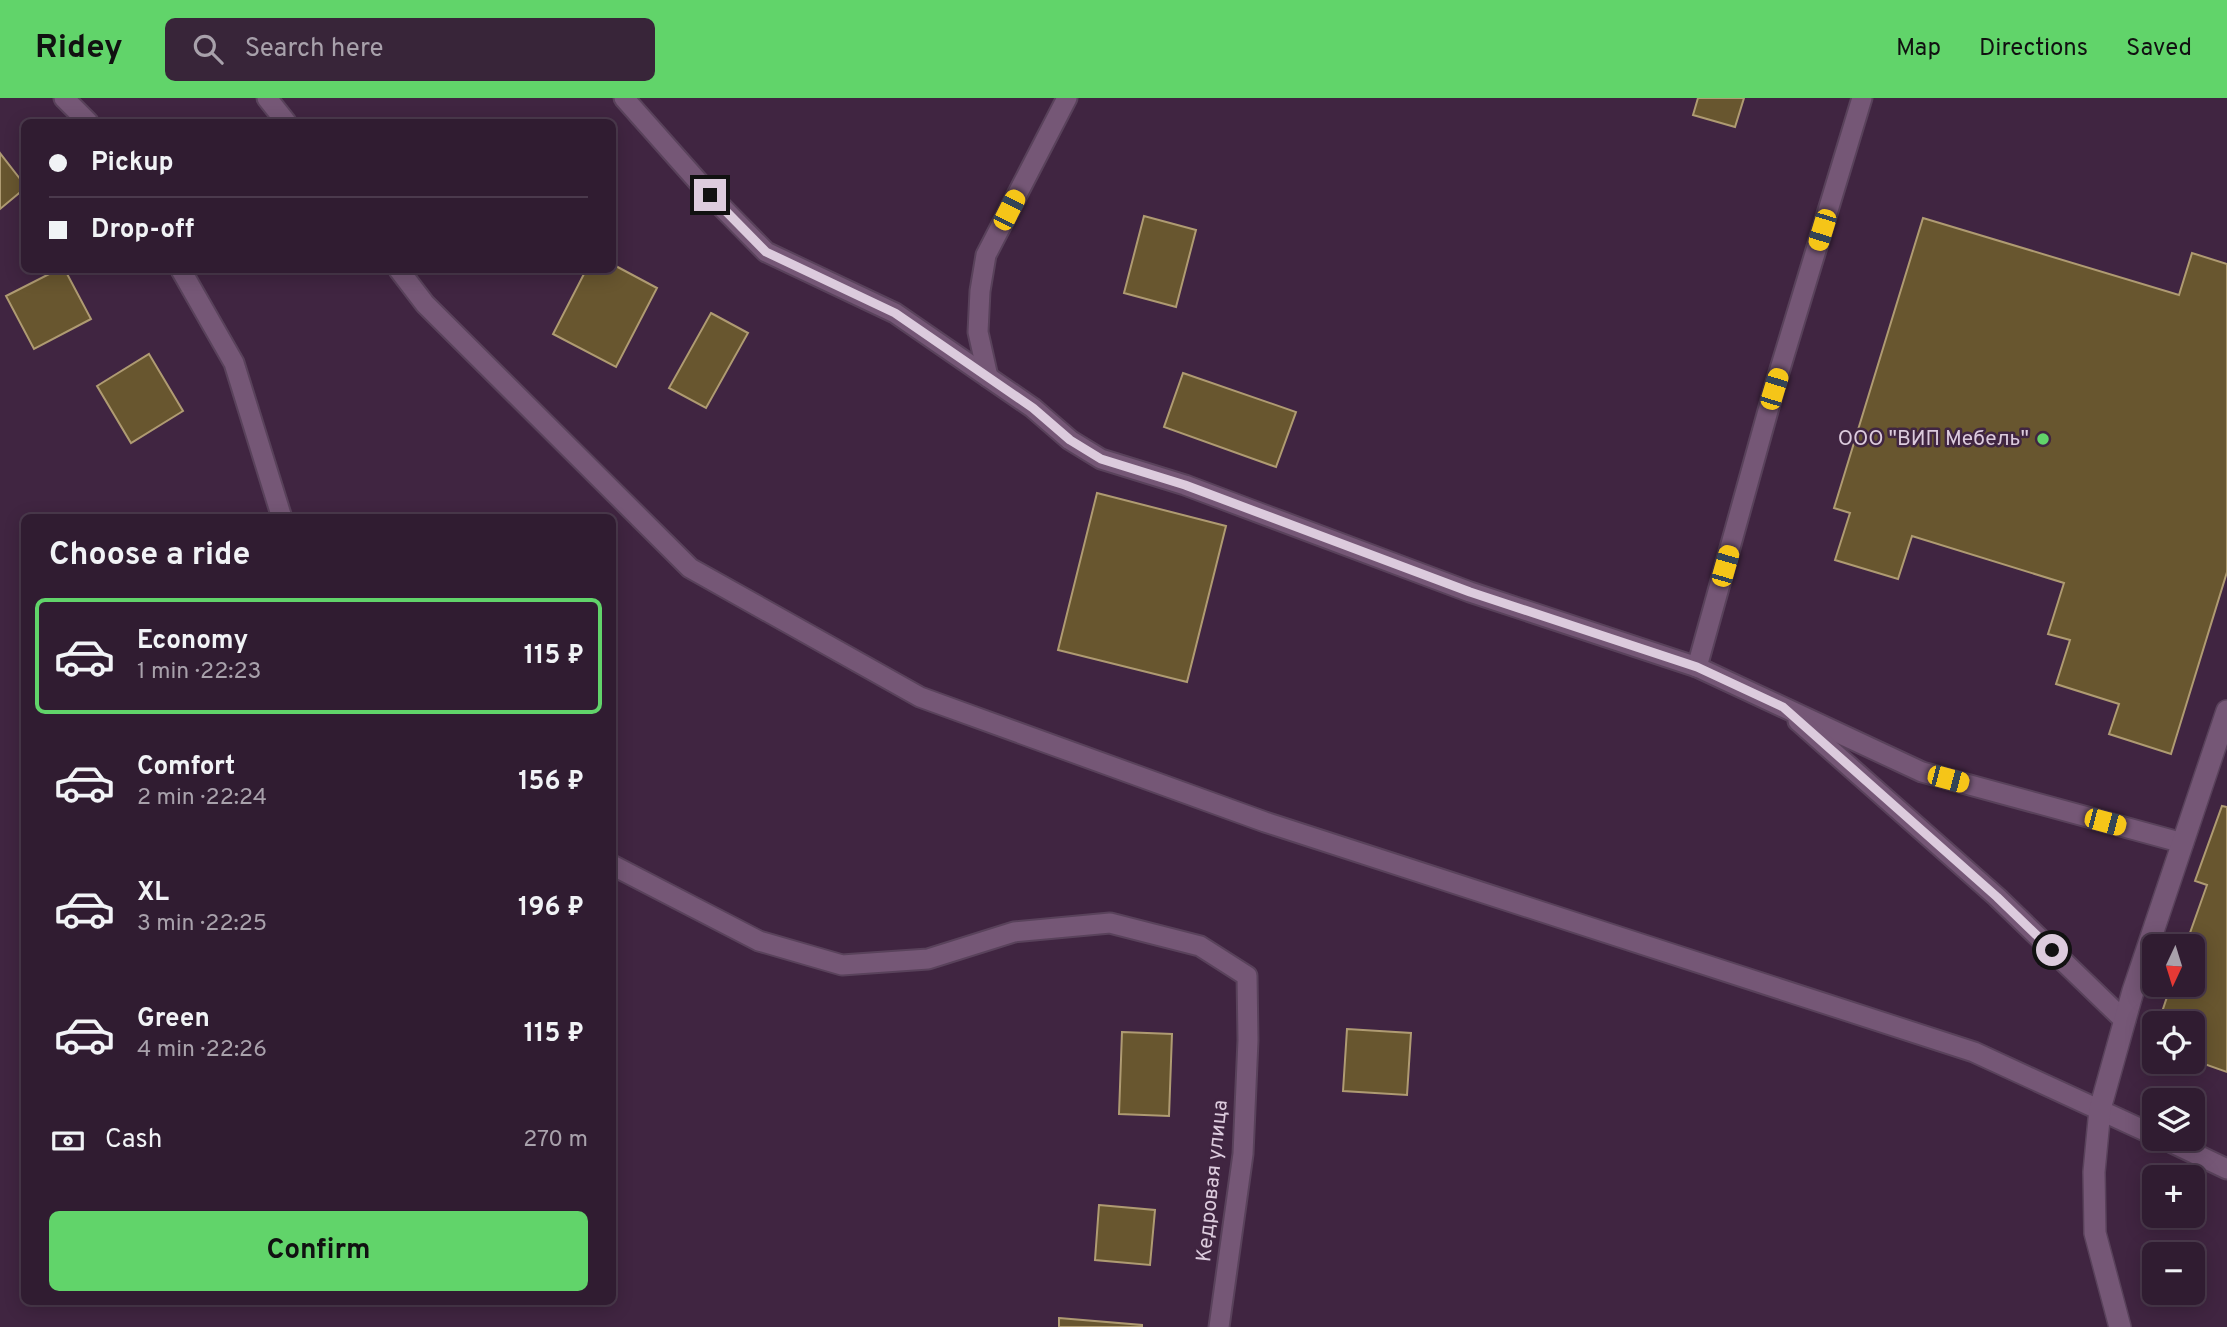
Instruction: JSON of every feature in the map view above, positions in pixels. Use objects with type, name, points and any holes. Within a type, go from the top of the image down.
[{"type":"street","points":[[2120,1327],[2095,1233],[2094,1172],[2100,1109],[2125,1021],[2227,711]]},
{"type":"lane","points":[[64,98],[85,119]]},
{"type":"lane","points":[[267,98],[284,119]]},
{"type":"lane","points":[[624,98],[710,195],[766,252],[895,313],[1033,408],[1070,440],[1101,459],[1185,485],[1470,592],[1697,667],[1922,772],[2183,843]]},
{"type":"lane","points":[[988,377],[978,331],[980,291],[986,255],[1067,98]]},
{"type":"lane","points":[[1697,667],[1774,389],[1862,98]]},
{"type":"lane","points":[[183,273],[234,363],[281,514]]},
{"type":"lane","points":[[401,273],[425,304],[690,568],[920,697],[1265,821],[1974,1052],[2142,1129]]},
{"type":"lane","points":[[1783,707],[1997,897],[2125,1021]]},
{"type":"lane","name":"Кедровая улица","points":[[616,867],[759,942],[842,965],[928,959],[1014,932],[1110,923],[1200,946],[1247,976],[1248,1040],[1243,1154],[1219,1327]]},
{"type":"lane","points":[[2189,1151],[2227,1169]]},
{"type":"building","points":[[1698,98],[1744,98],[1735,127],[1693,115]]},
{"type":"building","points":[[0,153],[21,180],[21,192],[0,209]]},
{"type":"building","points":[[1144,216],[1196,230],[1176,307],[1124,293]]},
{"type":"building","points":[[1923,218],[2179,295],[2192,253],[2227,264],[2227,572],[2171,754],[2109,734],[2119,704],[2056,684],[2070,640],[2048,634],[2064,583],[1912,536],[1898,579],[1835,560],[1850,513],[1834,508]]},
{"type":"building","points":[[616,266],[657,288],[616,367],[553,334],[584,273],[616,273]]},
{"type":"building","points":[[51,273],[67,273],[91,319],[34,349],[6,296]]},
{"type":"building","points":[[711,313],[748,333],[706,408],[669,388]]},
{"type":"building","points":[[149,354],[183,411],[131,443],[97,386]]},
{"type":"building","points":[[1183,373],[1296,412],[1276,467],[1164,427]]},
{"type":"building","points":[[1097,493],[1226,526],[1187,682],[1058,650]]},
{"type":"building","points":[[2222,806],[2227,807],[2227,1072],[2205,1064],[2205,1011],[2162,1011],[2167,998],[2205,998],[2205,934],[2190,934],[2207,885],[2195,881]]},
{"type":"building","points":[[1347,1029],[1411,1033],[1407,1095],[1343,1091]]},
{"type":"building","points":[[1122,1032],[1172,1034],[1169,1116],[1119,1114]]},
{"type":"building","points":[[1099,1205],[1155,1210],[1150,1265],[1095,1260]]},
{"type":"building","points":[[1059,1318],[1142,1325],[1142,1327],[1059,1327]]},
{"type":"place","name":"ООО \"ВИП Мебель\"","points":[[2043,439]]},
{"type":"route","points":[[710,195],[766,252],[895,313],[1033,408],[1070,440],[1101,459],[1185,485],[1470,592],[1697,667],[1783,707],[1997,897],[2052,950]]}]
